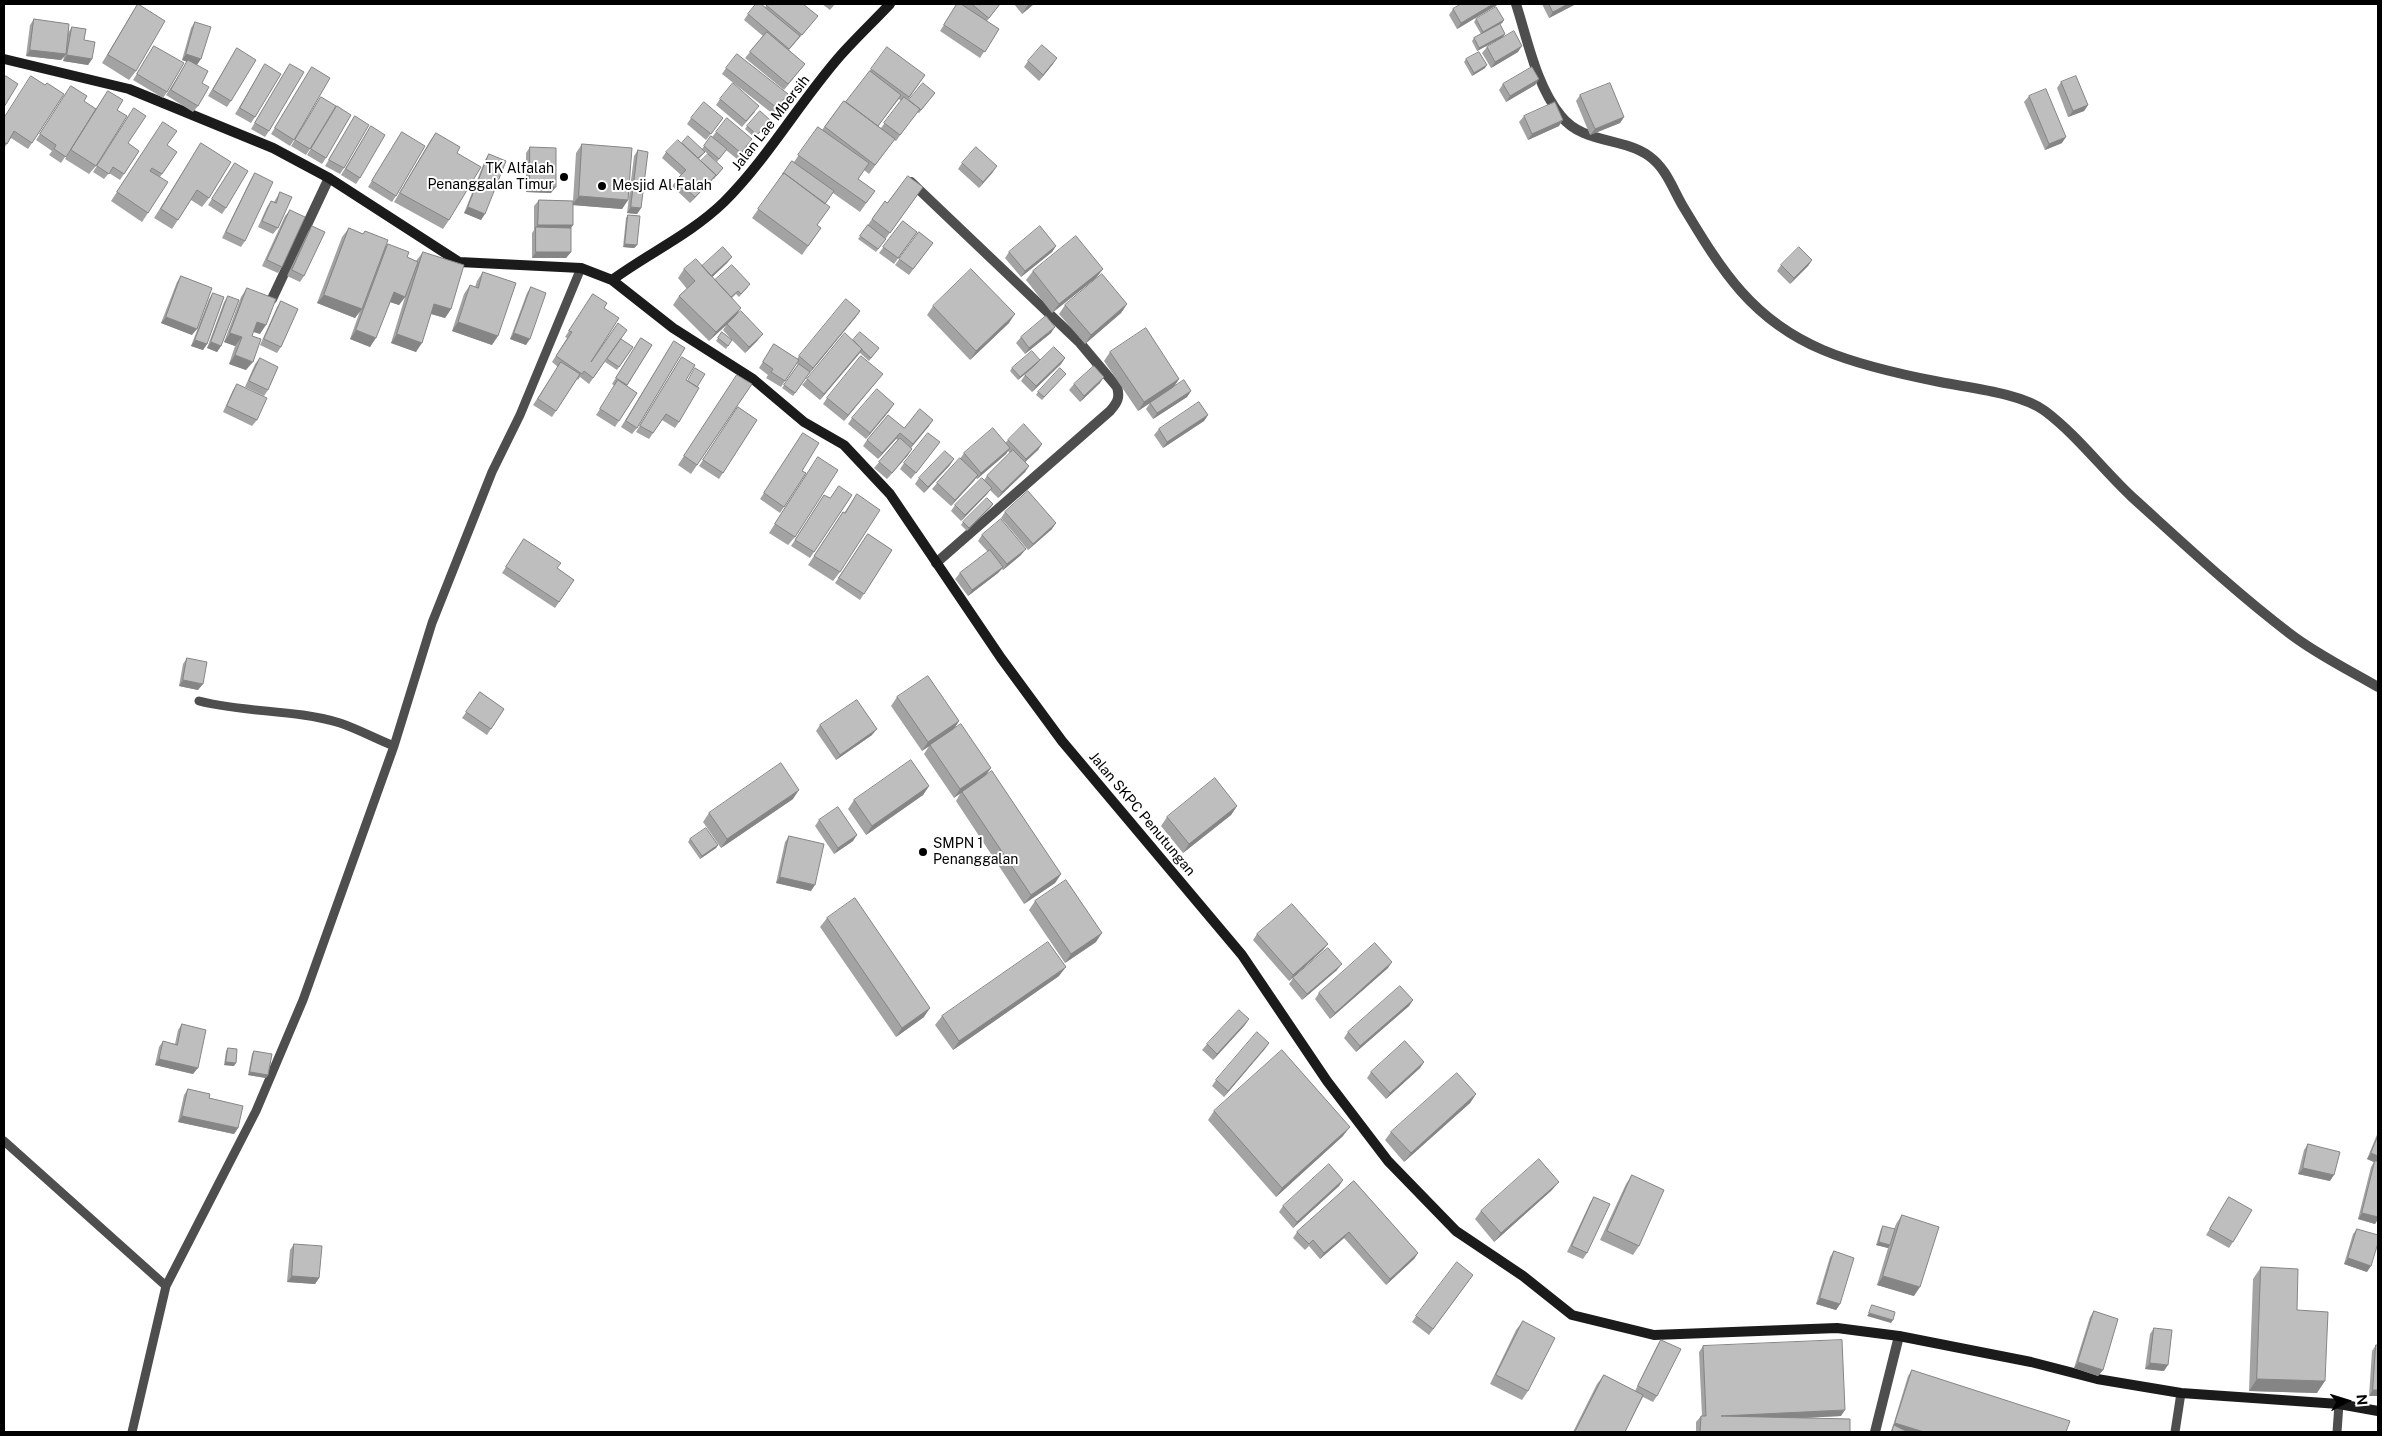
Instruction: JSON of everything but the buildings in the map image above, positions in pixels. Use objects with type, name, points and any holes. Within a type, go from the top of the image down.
[{"type":"street","name":"Jalan Lae Mbersih","points":[[612,280],[640,259],[667,246],[694,228],[724,202],[756,166],[840,56],[890,4]]},
{"type":"street","points":[[1516,4],[1545,92],[1562,118],[1592,138],[1648,155],[1665,172],[1712,255],[1740,293],[1768,319],[1822,350],[1910,376],[2004,394],[2043,409],[2070,433],[2128,493],[2215,572],[2292,635],[2378,687]]},
{"type":"street","name":"Jalan SKPC Penutungan","points":[[4,58],[129,89],[273,148],[329,178],[459,262],[581,268],[612,280],[673,328],[753,379],[804,422],[844,445],[890,494],[1001,658],[1062,741],[1242,955],[1327,1081],[1388,1162],[1456,1231],[1523,1276],[1572,1316],[1654,1335],[1836,1328],[1899,1336],[2031,1362],[2097,1378],[2181,1393],[2339,1404],[2378,1411]]},
{"type":"street","points":[[272,299],[329,178]]},
{"type":"street","points":[[910,182],[1080,343],[1116,386],[1119,393],[1117,403],[1110,411],[936,563]]},
{"type":"street","points":[[1875,1432],[1899,1336]]},
{"type":"lane","points":[[132,1432],[166,1286],[256,1111],[303,1000],[394,746],[432,624],[492,472],[520,415],[581,268]]},
{"type":"lane","points":[[199,701],[225,708],[294,714],[340,723],[394,746]]},
{"type":"lane","points":[[4,1141],[166,1286]]},
{"type":"lane","points":[[2176,1429],[2181,1393]]},
{"type":"lane","points":[[2337,1432],[2339,1404]]},
{"type":"place","name":"TK Alfalah Penanggalan Timur","points":[[564,177]]},
{"type":"place","name":"Mesjid Al Falah","points":[[602,186]]},
{"type":"place","name":"SMPN 1 Penanggalan","points":[[923,852]]}]
